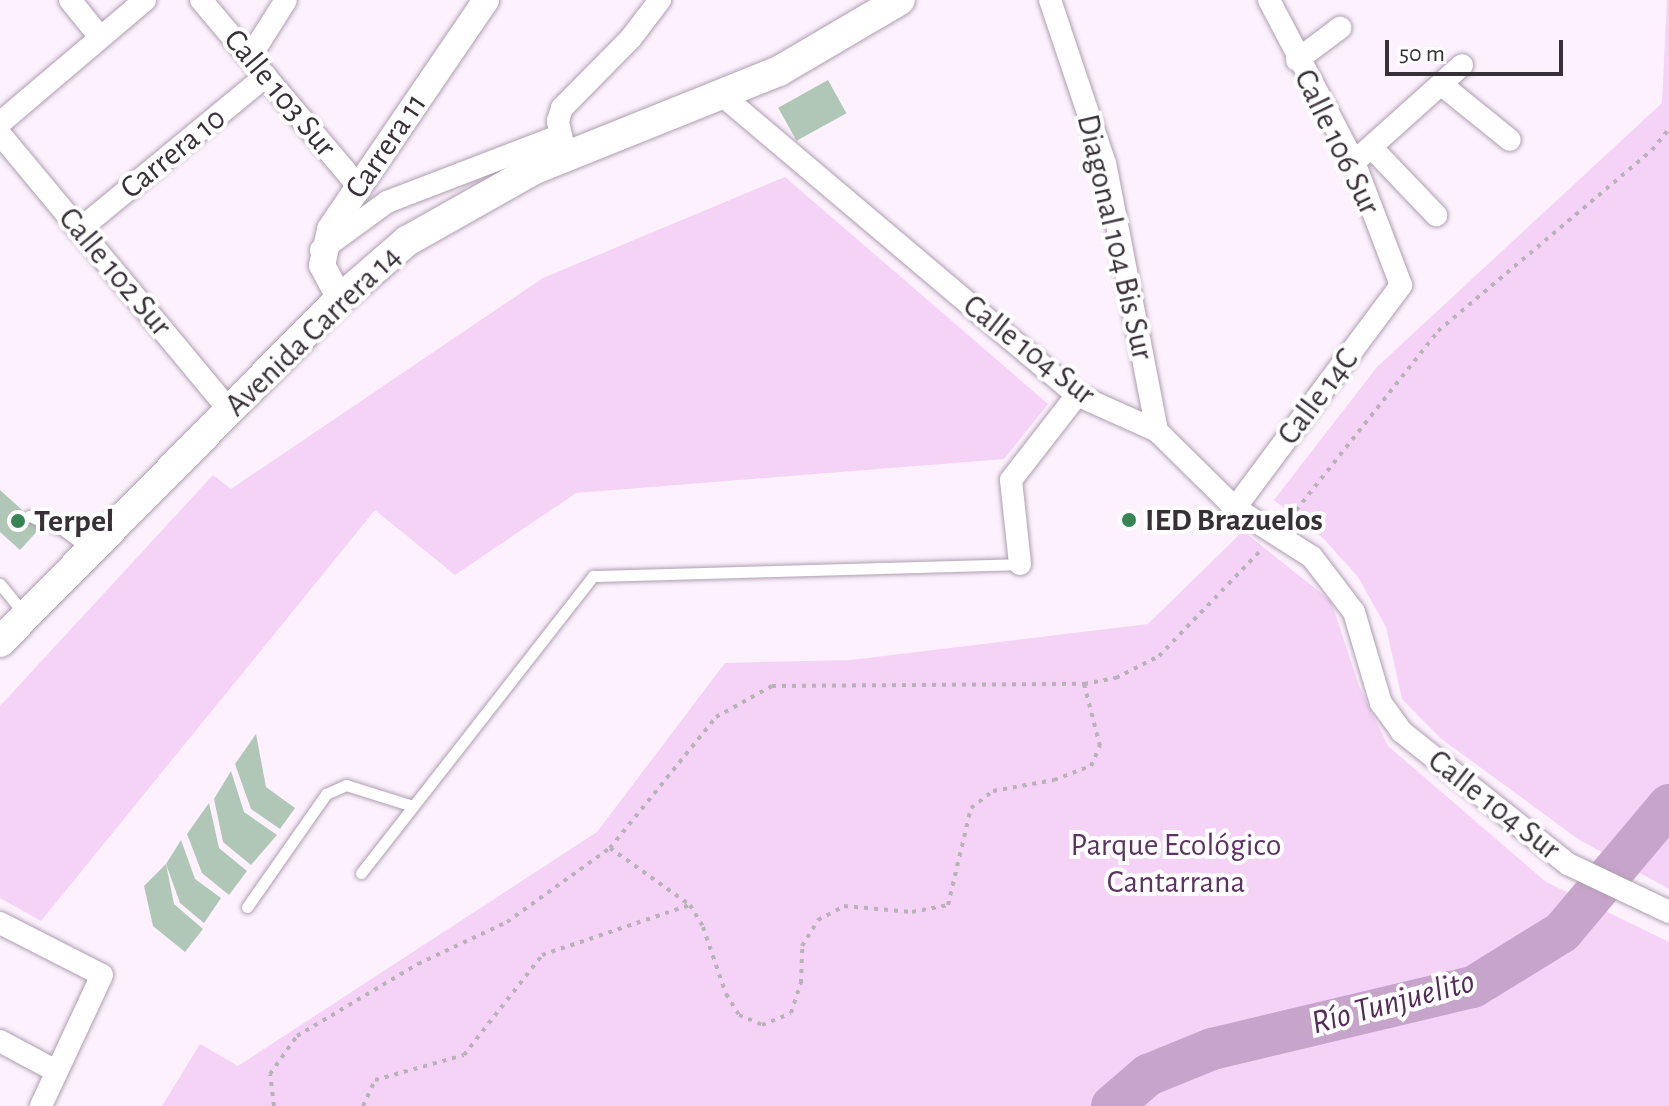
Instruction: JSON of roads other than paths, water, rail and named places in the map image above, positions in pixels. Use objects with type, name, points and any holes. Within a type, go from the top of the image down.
[{"type":"main road","name":"Avenida Carrera 14","points":[[0,642],[340,299],[438,221],[563,146],[723,96],[832,44],[900,0]]},
{"type":"street","points":[[70,0],[100,37]]},
{"type":"street","points":[[0,123],[145,0]]},
{"type":"street","name":"Calle 103 Sur","points":[[201,0],[358,186]]},
{"type":"street","points":[[250,57],[286,0]]},
{"type":"street","name":"Carrera 11","points":[[321,250],[358,186],[486,0]]},
{"type":"street","points":[[340,299],[327,281],[321,250],[387,202],[563,146],[558,121],[571,95],[631,38],[660,0]]},
{"type":"street","name":"Diagonal 104 Bis Sur","points":[[1050,0],[1105,163],[1157,431]]},
{"type":"street","name":"Calle 106 Sur","points":[[1269,0],[1297,60],[1363,155],[1401,285]]},
{"type":"street","points":[[1297,60],[1340,28]]},
{"type":"street","points":[[1436,215],[1363,155],[1462,65]]},
{"type":"street","name":"Carrera 10","points":[[79,230],[266,76]]},
{"type":"street","points":[[1442,85],[1510,140]]},
{"type":"street","name":"Calle 104 Sur","points":[[723,96],[1077,395],[1157,431],[1235,508],[1312,557],[1354,612],[1381,703],[1402,732],[1568,864],[1662,907]]},
{"type":"street","name":"Calle 102 Sur","points":[[0,134],[229,410]]},
{"type":"street","name":"Calle 14C","points":[[1235,508],[1401,285]]},
{"type":"street","points":[[1020,564],[1011,480],[1077,395]]},
{"type":"street","points":[[0,923],[102,975],[41,1106]]},
{"type":"street","points":[[0,1041],[56,1071]]},
{"type":"lane","points":[[29,516],[62,529],[90,550]]},
{"type":"lane","points":[[361,873],[593,576],[1020,564]]},
{"type":"lane","points":[[0,584],[25,615]]},
{"type":"lane","points":[[247,907],[326,794],[346,785],[413,806]]},
{"type":"waterway","name":"Río Tunjuelito","points":[[1112,1106],[1148,1075],[1212,1049],[1473,987],[1562,932],[1669,805]]},
{"type":"place","name":"IED Brazuelos","points":[[1129,520]]},
{"type":"place","name":"Terpel","points":[[18,521]]},
{"type":"park label","name":"Parque Ecológico Cantarrana","points":[[1176,864]]}]
